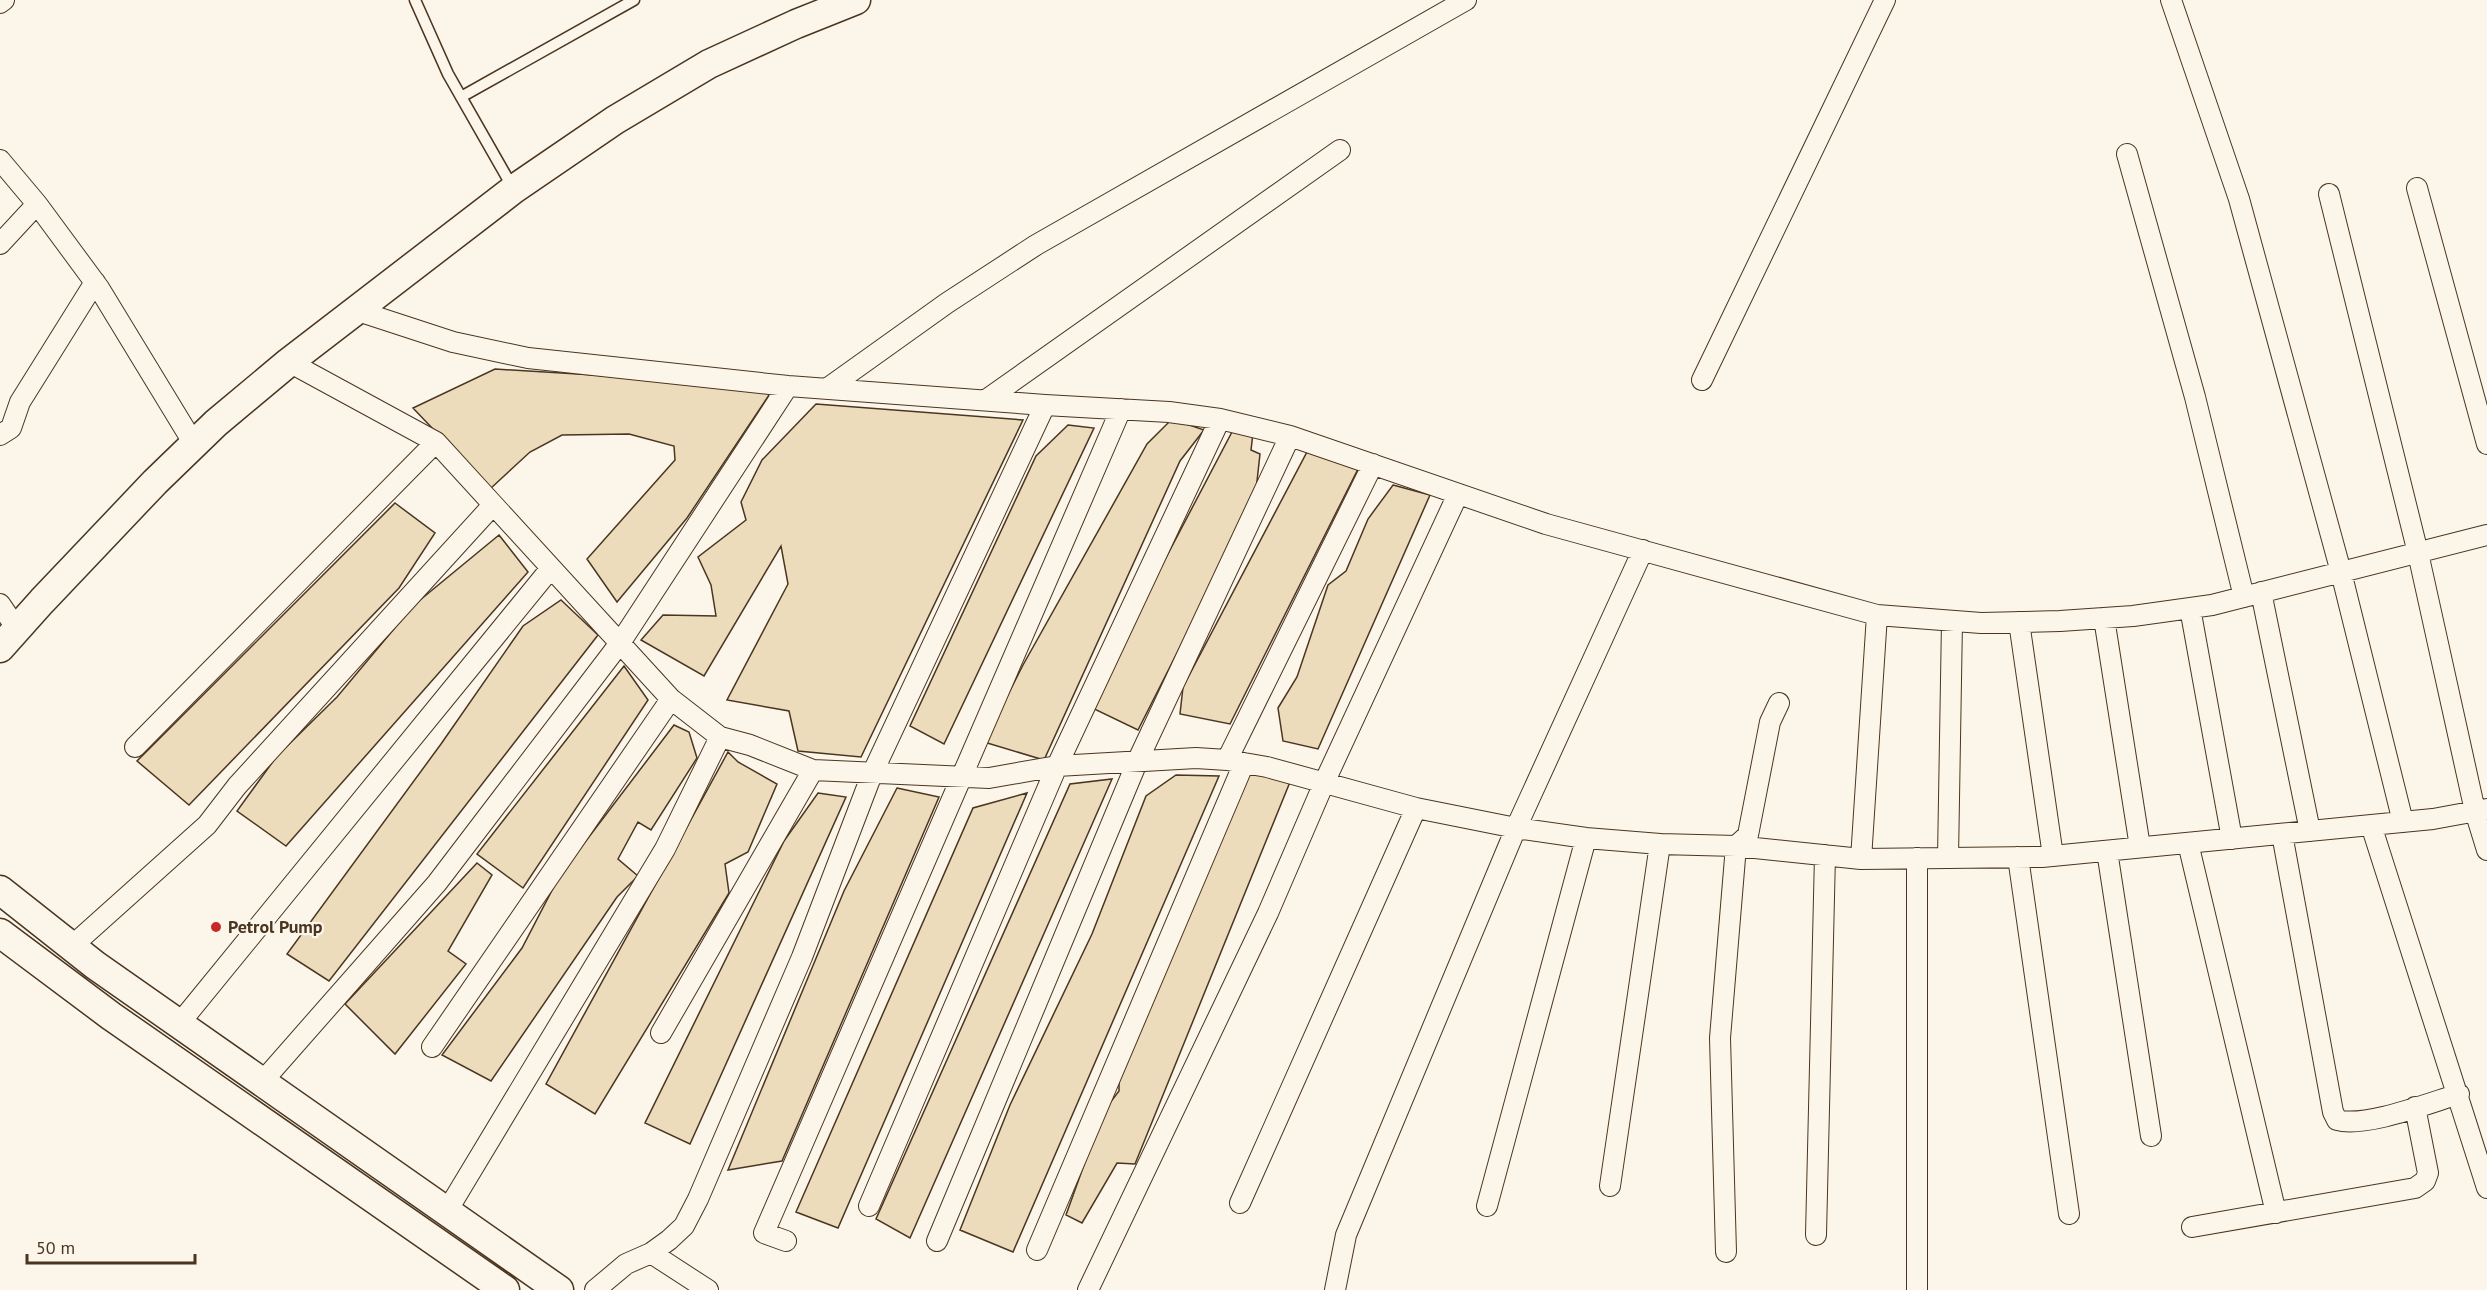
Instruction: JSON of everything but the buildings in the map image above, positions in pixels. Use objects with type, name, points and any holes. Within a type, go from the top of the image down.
[{"type":"main road","points":[[9,638],[155,482],[194,444],[288,362],[513,189],[615,120],[710,63],[855,0]]},
{"type":"main road","points":[[0,890],[179,1024],[559,1290]]},
{"type":"main road","points":[[0,933],[111,1016],[505,1290]]},
{"type":"street","points":[[0,3],[4,0]]},
{"type":"street","points":[[828,388],[947,303],[1036,245],[1466,0]]},
{"type":"street","points":[[1702,380],[1885,0]]},
{"type":"street","points":[[2171,0],[2239,199],[2341,572],[2403,822]]},
{"type":"street","points":[[986,400],[1340,150]]},
{"type":"street","points":[[2127,154],[2252,595],[2310,831]]},
{"type":"street","points":[[0,160],[37,204],[95,282],[194,444]]},
{"type":"street","points":[[2417,188],[2487,444]]},
{"type":"street","points":[[2329,194],[2481,810],[2487,850]]},
{"type":"street","points":[[0,244],[37,204]]},
{"type":"street","points":[[0,435],[11,428],[20,402],[95,282]]},
{"type":"street","points":[[355,310],[453,342],[528,358],[788,386],[1169,412],[1220,419],[1290,436],[1546,524],[1877,615],[1952,621],[2019,622],[2104,618],[2190,608],[2252,595],[2487,535]]},
{"type":"street","points":[[288,362],[436,442],[671,699],[720,737],[813,770],[988,778],[1057,766],[1196,758],[1267,767],[1416,808],[1516,828],[1586,838],[1660,844],[1736,846],[1861,859],[2053,856],[2403,822],[2481,810]]},
{"type":"street","points":[[262,1082],[437,883],[620,643],[788,386]]},
{"type":"street","points":[[596,1290],[626,1264],[669,1240],[684,1226],[698,1199],[802,957],[872,774],[1045,405]]},
{"type":"street","points":[[786,1241],[764,1233],[1121,409]]},
{"type":"street","points":[[869,1206],[1057,766],[1220,419]]},
{"type":"street","points":[[937,1241],[1138,760],[1290,436]]},
{"type":"street","points":[[135,747],[436,442]]},
{"type":"street","points":[[1037,1250],[1236,762],[1373,464]]},
{"type":"street","points":[[1088,1290],[1268,913],[1324,783],[1458,494]]},
{"type":"street","points":[[72,946],[207,825],[237,786],[493,505]]},
{"type":"street","points":[[1335,1290],[1346,1235],[1516,828],[1643,550]]},
{"type":"street","points":[[179,1024],[551,568]]},
{"type":"street","points":[[0,604],[9,638]]},
{"type":"street","points":[[2190,608],[2232,839]]},
{"type":"street","points":[[1861,859],[1877,615]]},
{"type":"street","points":[[2104,618],[2140,847]]},
{"type":"street","points":[[1948,858],[1952,621]]},
{"type":"street","points":[[2019,622],[2053,856]]},
{"type":"street","points":[[432,1047],[671,699]]},
{"type":"street","points":[[1726,1252],[1720,1038],[1736,846],[1748,835],[1770,722],[1779,703]]},
{"type":"street","points":[[447,1211],[665,849],[720,737]]},
{"type":"street","points":[[661,1033],[813,770]]},
{"type":"street","points":[[1240,1203],[1416,808]]},
{"type":"street","points":[[2371,825],[2459,1094],[2487,1188]]},
{"type":"street","points":[[2282,834],[2332,1112],[2337,1120],[2347,1123],[2373,1119],[2459,1094]]},
{"type":"street","points":[[1487,1206],[1586,838]]},
{"type":"street","points":[[2188,843],[2276,1213]]},
{"type":"street","points":[[1610,1186],[1660,844]]},
{"type":"street","points":[[2107,851],[2151,1136]]},
{"type":"street","points":[[1816,1235],[1826,855]]},
{"type":"street","points":[[2018,857],[2069,1214]]},
{"type":"street","points":[[1917,858],[1917,1290]]},
{"type":"street","points":[[2192,1227],[2415,1188],[2425,1181],[2428,1173],[2415,1107]]},
{"type":"street","points":[[651,1252],[708,1290]]},
{"type":"lane","points":[[415,0],[448,74],[513,189]]},
{"type":"lane","points":[[461,96],[634,0]]},
{"type":"place","name":"Petrol Pump","points":[[216,927]]}]
